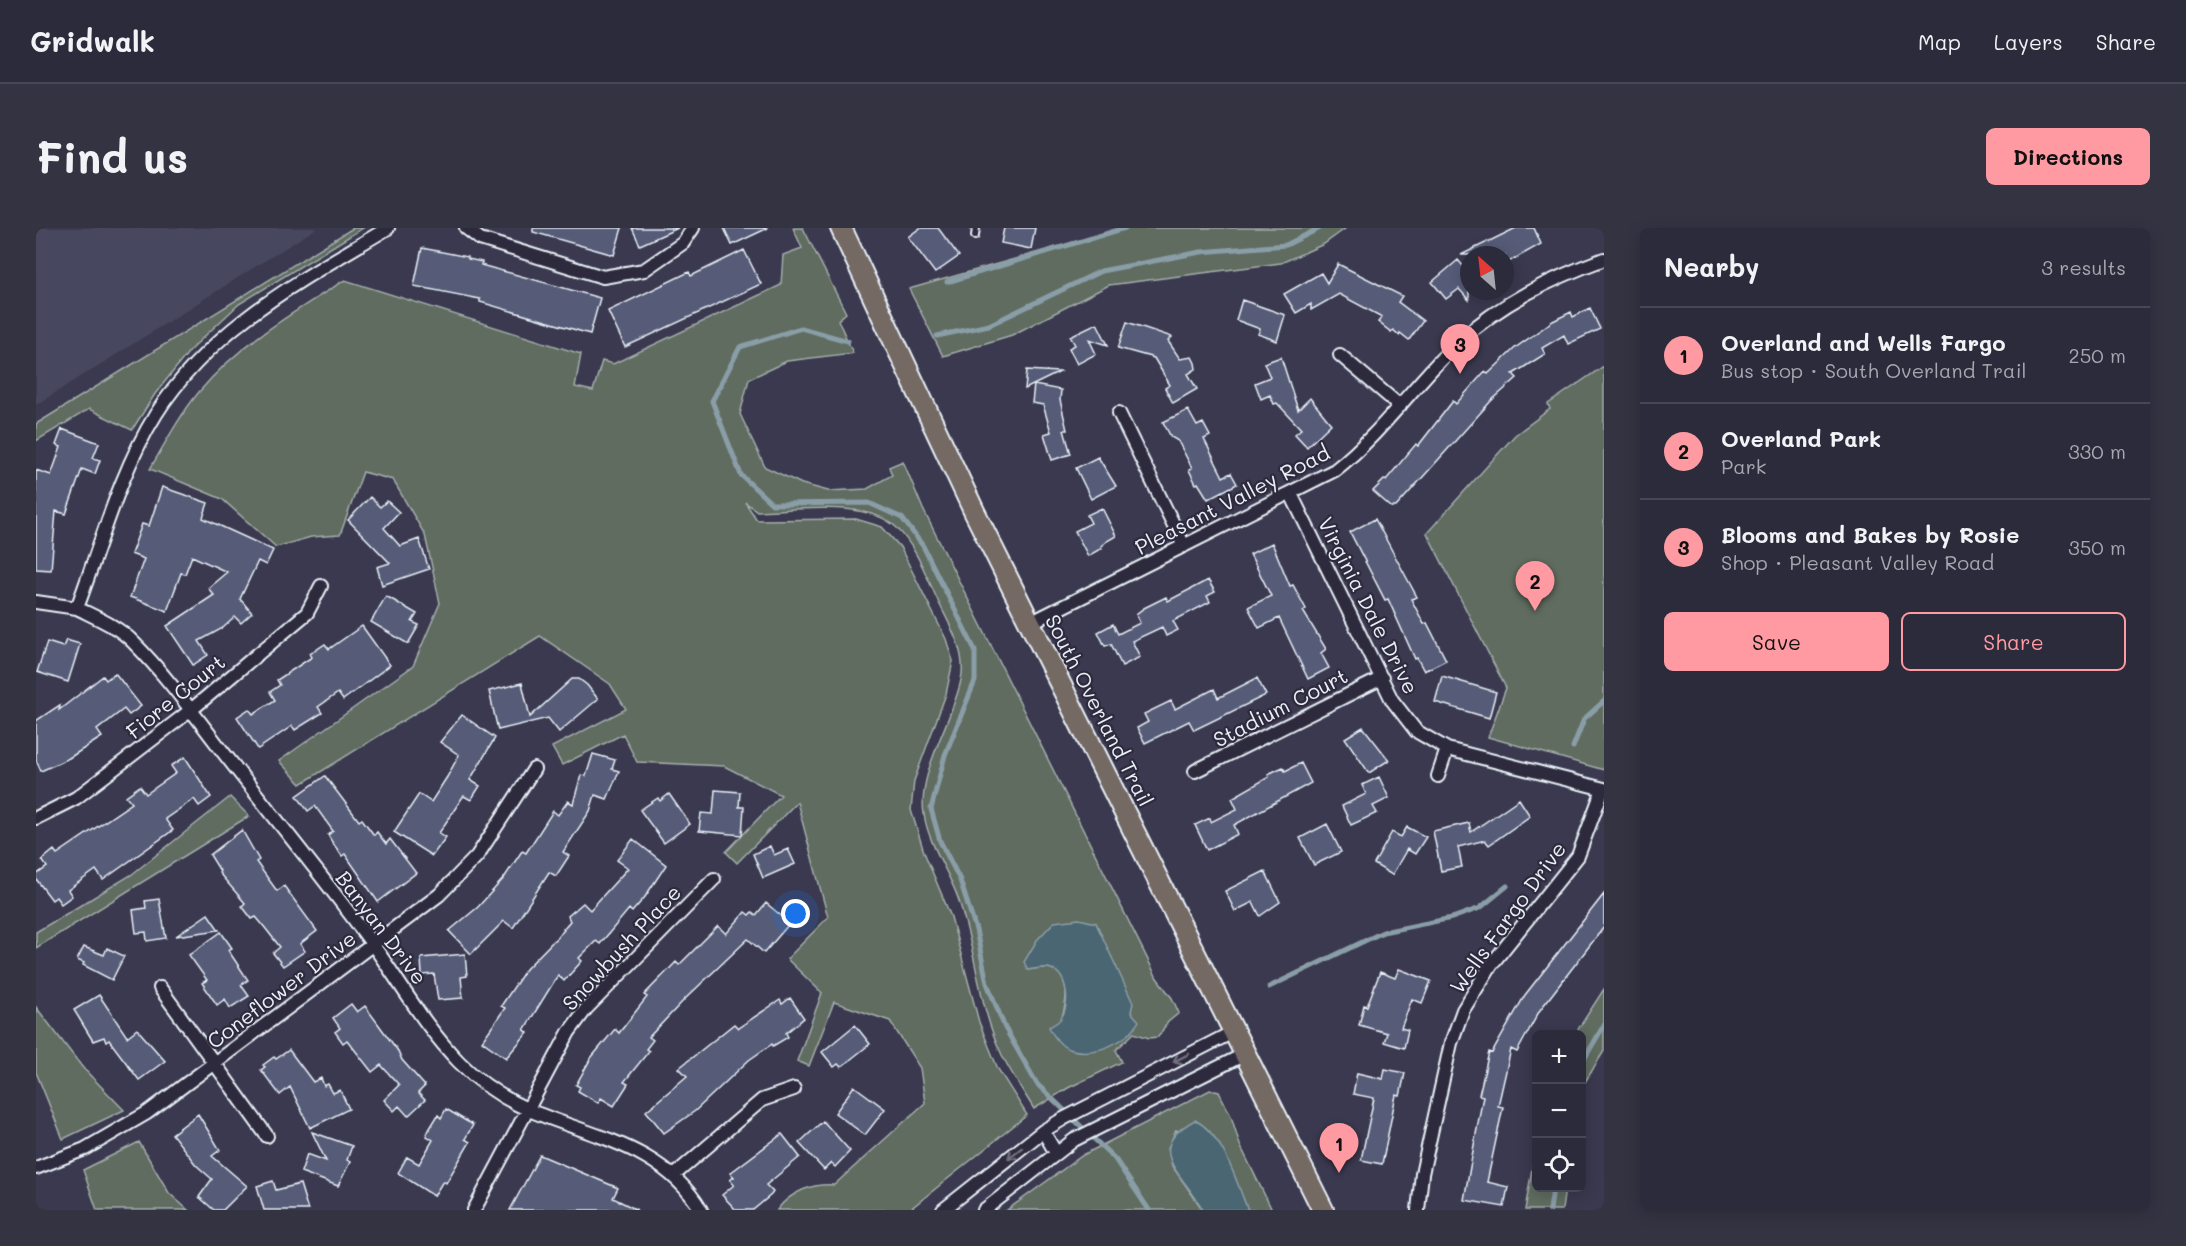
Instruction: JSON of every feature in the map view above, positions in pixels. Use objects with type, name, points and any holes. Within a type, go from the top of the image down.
[{"type":"main road","name":"South Overland Trail","points":[[841,228],[882,311],[901,359],[1030,623],[1323,1210]]},
{"type":"street","points":[[77,608],[130,467],[156,415],[185,375],[218,340],[248,314],[387,228]]},
{"type":"street","points":[[466,228],[480,238],[603,277],[644,270],[683,243],[693,228]]},
{"type":"street","name":"Pleasant Valley Road","points":[[1030,623],[1335,471],[1363,448],[1457,344],[1482,322],[1516,299],[1558,277],[1604,259]]},
{"type":"street","points":[[1340,355],[1400,406]]},
{"type":"street","points":[[1119,413],[1184,546]]},
{"type":"street","name":"Virginia Dale Drive","points":[[1291,494],[1392,700],[1416,731],[1447,749],[1604,789]]},
{"type":"street","name":"Fiore Court","points":[[36,818],[76,798],[191,710],[307,613],[321,586]]},
{"type":"street","name":"Banyan Drive","points":[[36,602],[77,608],[110,624],[134,642],[191,710],[372,944],[440,1041],[460,1063],[496,1092],[527,1109],[621,1142],[646,1155],[673,1176],[701,1210]]},
{"type":"street","name":"Stadium Court","points":[[1195,771],[1382,678]]},
{"type":"street","points":[[1438,776],[1447,749]]},
{"type":"street","name":"Coneflower Drive","points":[[36,1168],[85,1149],[147,1113],[455,881],[477,856],[534,769]]},
{"type":"street","name":"Wells Fargo Drive","points":[[1418,1210],[1422,1174],[1451,1043],[1463,1010],[1491,965],[1578,856],[1604,789]]},
{"type":"street","name":"Snowbush Place","points":[[474,1210],[569,1032],[586,1009],[714,879]]},
{"type":"street","points":[[160,988],[216,1062],[267,1136]]},
{"type":"street","points":[[942,1210],[1043,1131],[1084,1107],[1233,1032]]},
{"type":"street","points":[[984,1210],[1074,1140],[1245,1053]]},
{"type":"street","points":[[673,1176],[762,1100],[794,1089]]},
{"type":"street","points":[[1043,1131],[1056,1153]]},
{"type":"lane","points":[[975,236],[976,228]]},
{"type":"shaded area","points":[[36,228],[317,228],[36,405]]},
{"type":"shaded area","points":[[1079,919],[1096,923],[1133,1003],[1131,1012],[1139,1021],[1134,1029],[1119,1041],[1091,1051],[1072,1050],[1065,1047],[1049,1027],[1060,1019],[1066,1005],[1066,989],[1060,976],[1048,968],[1028,970],[1024,962],[1037,940],[1054,922]]},
{"type":"shaded area","points":[[1195,1120],[1214,1136],[1234,1173],[1248,1210],[1203,1210],[1178,1174],[1169,1152],[1171,1141],[1179,1131]]},
{"type":"green space","points":[[353,228],[363,228],[239,304],[191,349],[155,394],[132,430],[89,409],[36,441],[36,424]]},
{"type":"green space","points":[[793,228],[803,228],[846,313],[838,320],[853,353],[787,361],[749,379],[740,414],[765,467],[802,484],[828,491],[867,489],[892,475],[889,467],[903,461],[923,509],[1157,978],[1172,998],[1179,1013],[1168,1022],[1158,1037],[1149,1038],[1134,1033],[1116,1050],[1122,1062],[1068,1088],[1034,1109],[1006,1062],[994,1036],[958,898],[926,825],[923,798],[926,781],[957,696],[962,660],[956,640],[921,564],[897,528],[884,519],[868,513],[831,508],[757,511],[745,502],[757,520],[856,519],[882,527],[900,547],[946,639],[953,661],[946,694],[914,781],[911,810],[924,852],[951,917],[979,1022],[998,1069],[1027,1115],[909,1210],[777,1210],[788,1198],[802,1190],[834,1185],[925,1103],[920,1068],[890,1021],[834,1002],[809,1066],[797,1061],[822,993],[787,959],[828,917],[797,802],[737,863],[726,852],[781,795],[724,766],[637,762],[623,734],[562,765],[552,747],[626,709],[610,684],[540,636],[301,784],[279,761],[413,666],[440,603],[425,535],[393,480],[363,472],[340,535],[311,537],[276,547],[222,499],[150,469],[185,410],[231,359],[267,330],[345,280],[581,354],[575,387],[593,391],[602,361],[613,364],[781,285],[783,255],[802,248]],"holes":[[[1096,923],[1131,1012],[1061,1019],[1066,997],[1066,989],[1061,976],[1048,968],[1028,970]]]},
{"type":"green space","points":[[1123,228],[1346,228],[1324,244],[1281,263],[1109,285],[1012,335],[943,356],[909,289]]},
{"type":"green space","points":[[1604,366],[1604,770],[1488,737],[1506,688],[1427,533],[1515,435],[1550,409],[1548,404]]},
{"type":"green space","points":[[230,797],[249,816],[36,948],[36,932],[131,875]]},
{"type":"green space","points":[[1604,989],[1604,1051],[1586,1080],[1586,1030],[1578,1030]]},
{"type":"green space","points":[[36,1007],[83,1068],[124,1110],[63,1139],[36,1072]]},
{"type":"green space","points":[[1210,1090],[1219,1092],[1231,1116],[1240,1145],[1272,1210],[1248,1210],[1221,1148],[1176,1130],[1168,1148],[1172,1166],[1203,1210],[1007,1210],[1083,1155]]},
{"type":"green space","points":[[139,1142],[169,1193],[188,1210],[97,1210],[83,1170]]},
{"type":"green space","points":[[1532,1169],[1532,1192],[1564,1192],[1562,1210],[1525,1210]]},
{"type":"building","points":[[533,228],[622,228],[614,255],[533,232]]},
{"type":"building","points":[[632,228],[678,228],[640,245]]},
{"type":"building","points":[[724,228],[768,228],[732,245]]},
{"type":"building","points":[[920,228],[938,228],[959,256],[935,273],[908,237]]},
{"type":"building","points":[[1004,228],[1035,228],[1031,249],[1001,243]]},
{"type":"building","points":[[1516,228],[1534,228],[1541,244],[1514,259],[1514,246],[1479,246]]},
{"type":"building","points":[[422,248],[468,257],[468,259],[482,262],[481,265],[600,298],[590,334],[480,302],[480,299],[414,286]]},
{"type":"building","points":[[744,250],[761,284],[625,347],[608,311],[689,272],[691,276]]},
{"type":"building","points":[[1458,260],[1460,262],[1460,290],[1446,299],[1432,282]]},
{"type":"building","points":[[1338,264],[1402,296],[1398,302],[1423,321],[1409,340],[1400,333],[1399,335],[1393,330],[1391,332],[1378,322],[1382,317],[1339,294],[1311,310],[1311,304],[1296,313],[1284,294],[1321,273],[1327,283]]},
{"type":"building","points":[[1242,300],[1285,315],[1277,341],[1258,334],[1260,329],[1236,320]]},
{"type":"building","points":[[1590,308],[1600,329],[1568,344],[1564,335],[1542,348],[1545,354],[1513,374],[1517,378],[1491,401],[1396,507],[1391,507],[1373,491],[1386,480],[1416,444],[1418,446],[1453,401],[1456,404],[1485,371],[1488,374],[1515,348],[1553,321],[1571,312],[1573,317]]},
{"type":"building","points":[[1127,322],[1172,337],[1168,341],[1180,359],[1192,357],[1195,363],[1196,369],[1188,374],[1197,389],[1173,403],[1165,388],[1170,385],[1154,358],[1118,348]]},
{"type":"building","points":[[1097,323],[1108,345],[1089,339],[1096,354],[1077,364],[1069,348],[1075,345],[1070,336]]},
{"type":"building","points":[[1281,357],[1298,410],[1310,398],[1331,424],[1307,447],[1295,434],[1301,429],[1277,403],[1274,404],[1270,395],[1261,399],[1255,383],[1270,377],[1264,363]]},
{"type":"building","points":[[1027,370],[1060,372],[1025,389]]},
{"type":"building","points":[[1034,385],[1061,390],[1060,400],[1067,430],[1064,430],[1071,454],[1052,460],[1044,434],[1051,432],[1043,405],[1032,403]]},
{"type":"building","points":[[1188,410],[1197,426],[1203,423],[1210,436],[1204,439],[1223,477],[1231,473],[1237,484],[1208,499],[1198,483],[1196,484],[1189,470],[1192,468],[1178,441],[1171,437],[1163,422]]},
{"type":"building","points":[[62,429],[99,443],[93,458],[100,460],[95,474],[82,469],[66,514],[56,511],[51,570],[36,569],[36,470],[51,475],[61,447],[56,445]]},
{"type":"building","points":[[1098,457],[1116,486],[1091,499],[1076,468]]},
{"type":"building","points":[[162,487],[208,503],[203,518],[273,550],[266,565],[258,561],[240,599],[252,613],[241,623],[235,617],[223,628],[199,641],[208,655],[193,665],[167,626],[214,595],[208,588],[227,572],[192,556],[185,574],[181,573],[167,611],[130,597],[144,559],[131,554],[142,524],[149,526]]},
{"type":"building","points":[[370,497],[380,507],[387,501],[399,512],[384,528],[400,546],[419,539],[429,569],[382,585],[377,567],[390,563],[348,520]]},
{"type":"building","points":[[1102,508],[1116,536],[1088,556],[1075,531],[1091,523],[1087,515]]},
{"type":"building","points":[[1375,519],[1417,597],[1411,599],[1424,624],[1427,623],[1446,660],[1424,671],[1417,658],[1415,659],[1388,599],[1385,600],[1350,532]]},
{"type":"building","points":[[1272,543],[1290,586],[1293,585],[1306,609],[1303,611],[1326,649],[1321,653],[1329,668],[1308,679],[1279,618],[1259,628],[1248,607],[1271,596],[1250,554]]},
{"type":"building","points":[[1208,580],[1215,592],[1207,596],[1210,602],[1173,621],[1178,630],[1166,636],[1162,627],[1132,641],[1140,657],[1122,666],[1111,644],[1105,646],[1098,632],[1113,624],[1118,634],[1140,623],[1136,614],[1144,608],[1166,597],[1168,601]]},
{"type":"building","points":[[386,596],[417,614],[412,622],[419,625],[408,644],[371,622]]},
{"type":"building","points":[[362,626],[390,665],[343,700],[338,693],[318,707],[322,713],[295,730],[292,726],[258,749],[237,717],[249,709],[253,714],[275,700],[270,692],[280,685],[277,680],[312,657],[310,654],[325,644],[329,649]]},
{"type":"building","points":[[66,640],[80,644],[68,682],[37,672],[47,642],[63,647]]},
{"type":"building","points":[[115,673],[141,706],[129,715],[124,709],[97,730],[102,737],[69,758],[41,771],[36,760],[36,721],[60,705],[59,710],[103,676],[106,680]]},
{"type":"building","points":[[1442,676],[1496,692],[1489,718],[1435,702]]},
{"type":"building","points":[[1257,678],[1266,695],[1194,730],[1189,721],[1145,743],[1137,728],[1148,722],[1144,714],[1171,701],[1175,709],[1214,689],[1218,698]]},
{"type":"building","points":[[572,679],[579,679],[587,685],[598,699],[559,732],[548,718],[498,730],[489,691],[522,683],[530,717]]},
{"type":"building","points":[[462,715],[495,738],[470,780],[480,786],[471,800],[464,796],[462,798],[439,833],[446,837],[432,856],[394,832],[419,794],[431,802],[447,777],[459,755],[440,742]]},
{"type":"building","points":[[1363,727],[1389,760],[1369,773],[1345,738]]},
{"type":"building","points":[[593,754],[615,760],[612,769],[619,771],[607,799],[595,795],[590,811],[563,852],[569,856],[556,876],[549,872],[513,928],[504,921],[471,954],[449,931],[478,907],[504,878],[522,851],[526,853],[553,811],[558,815],[568,801],[573,804],[581,775],[586,776]]},
{"type":"building","points":[[185,757],[211,797],[199,806],[194,799],[165,819],[173,830],[103,880],[96,870],[68,890],[72,896],[61,904],[56,897],[52,900],[36,879],[36,875],[47,867],[42,860],[54,850],[57,854],[132,803],[126,796],[140,786],[146,794],[176,773],[171,766]]},
{"type":"building","points":[[1301,763],[1311,783],[1234,825],[1238,834],[1207,850],[1195,825],[1210,818],[1211,822],[1237,809],[1232,798],[1269,777],[1268,774],[1283,767],[1285,771]]},
{"type":"building","points":[[325,776],[359,821],[362,819],[374,835],[377,832],[386,844],[390,839],[416,873],[378,902],[345,854],[342,856],[332,842],[328,835],[333,831],[315,806],[308,811],[297,796]]},
{"type":"building","points":[[1379,777],[1389,798],[1373,806],[1377,813],[1351,825],[1342,806],[1366,794],[1362,785]]},
{"type":"building","points":[[715,790],[740,792],[739,807],[744,807],[742,835],[699,831],[701,813],[713,814]]},
{"type":"building","points":[[669,794],[690,824],[664,843],[640,810],[658,798],[660,801]]},
{"type":"building","points":[[1519,799],[1530,816],[1489,845],[1485,840],[1458,847],[1462,867],[1441,871],[1433,831],[1469,823],[1471,832]]},
{"type":"building","points":[[1327,824],[1341,852],[1314,865],[1300,838]]},
{"type":"building","points":[[1407,827],[1426,837],[1415,854],[1407,849],[1392,875],[1374,864],[1392,832],[1401,837]]},
{"type":"building","points":[[242,830],[259,860],[256,862],[277,891],[284,886],[317,931],[300,944],[305,951],[283,966],[273,953],[280,947],[256,917],[252,919],[242,906],[245,903],[219,873],[210,855]]},
{"type":"building","points":[[633,839],[666,865],[632,912],[629,909],[600,944],[596,941],[579,958],[582,961],[564,981],[558,975],[524,1030],[528,1032],[506,1058],[482,1041],[505,1008],[501,1006],[526,969],[564,930],[570,921],[568,916],[583,903],[590,910],[628,868],[617,860]]},
{"type":"building","points":[[770,846],[774,855],[788,849],[795,864],[763,878],[753,854]]},
{"type":"building","points":[[1265,871],[1280,902],[1260,916],[1253,902],[1235,911],[1225,891]]},
{"type":"building","points":[[1604,894],[1604,927],[1540,1010],[1517,1052],[1511,1049],[1498,1106],[1503,1107],[1487,1182],[1508,1187],[1504,1207],[1464,1200],[1483,1096],[1479,1095],[1489,1052],[1492,1053],[1525,995]]},
{"type":"building","points":[[159,899],[166,938],[147,941],[146,932],[136,933],[133,910],[146,908],[145,901]]},
{"type":"building","points":[[766,903],[790,923],[764,953],[748,939],[685,999],[649,1037],[653,1040],[646,1049],[649,1051],[624,1082],[628,1084],[614,1106],[601,1098],[598,1103],[578,1091],[580,1087],[576,1085],[591,1058],[615,1029],[619,1033],[647,997],[644,995],[676,962],[679,965],[718,926],[726,934],[745,912],[749,915],[752,912],[756,915]]},
{"type":"building","points":[[208,914],[219,930],[176,936]]},
{"type":"building","points":[[221,932],[232,948],[228,950],[248,980],[241,985],[249,996],[230,1008],[225,999],[217,1005],[202,983],[207,980],[189,955]]},
{"type":"building","points":[[84,947],[104,955],[107,948],[124,956],[112,980],[77,960]]},
{"type":"building","points":[[465,954],[467,976],[461,977],[463,998],[438,1000],[434,974],[422,975],[421,958]]},
{"type":"building","points":[[1399,969],[1431,981],[1422,1003],[1412,999],[1401,1028],[1408,1030],[1404,1048],[1384,1042],[1387,1033],[1359,1025],[1364,1005],[1367,1006],[1380,972],[1395,978]]},
{"type":"building","points":[[99,995],[127,1037],[137,1029],[165,1061],[139,1080],[109,1040],[106,1042],[104,1037],[93,1041],[74,1010]]},
{"type":"building","points":[[790,998],[804,1018],[786,1033],[788,1037],[773,1046],[772,1044],[749,1060],[695,1111],[664,1133],[646,1111],[687,1076],[679,1068],[734,1024],[738,1028],[780,1000],[782,1004]]},
{"type":"building","points":[[351,1004],[357,1012],[365,1006],[402,1060],[425,1086],[418,1093],[425,1100],[408,1116],[399,1106],[394,1111],[384,1100],[399,1085],[381,1065],[372,1072],[347,1040],[343,1043],[335,1032],[340,1028],[333,1018]]},
{"type":"building","points":[[855,1025],[870,1044],[841,1067],[838,1064],[834,1067],[822,1052]]},
{"type":"building","points":[[289,1050],[313,1082],[321,1078],[324,1086],[328,1084],[333,1093],[340,1090],[349,1109],[310,1128],[290,1087],[280,1095],[261,1070],[265,1067],[263,1065],[274,1057],[276,1059]]},
{"type":"building","points":[[1385,1069],[1405,1073],[1400,1096],[1396,1095],[1382,1164],[1361,1160],[1374,1098],[1353,1094],[1357,1073],[1383,1079]]},
{"type":"building","points":[[854,1086],[885,1109],[865,1135],[835,1113]]},
{"type":"building","points":[[446,1109],[473,1125],[465,1139],[470,1142],[446,1183],[443,1181],[434,1196],[398,1173],[407,1157],[419,1164],[433,1140],[427,1136],[427,1133],[438,1115],[441,1118]]},
{"type":"building","points":[[198,1114],[220,1150],[212,1156],[247,1186],[223,1210],[214,1210],[199,1197],[212,1179],[196,1165],[172,1134]]},
{"type":"building","points":[[823,1121],[850,1151],[835,1167],[831,1163],[824,1170],[799,1143]]},
{"type":"building","points":[[312,1132],[352,1146],[347,1160],[350,1162],[338,1186],[301,1172],[307,1154],[326,1161]]},
{"type":"building","points":[[782,1134],[800,1157],[766,1185],[773,1192],[753,1210],[736,1210],[722,1195],[734,1185],[730,1180],[734,1177],[730,1173]]},
{"type":"building","points":[[540,1155],[618,1188],[613,1198],[637,1210],[510,1210]]},
{"type":"building","points":[[273,1181],[276,1190],[300,1184],[308,1210],[264,1210],[257,1186]]},
{"type":"waterway","points":[[947,282],[1125,228]]},
{"type":"waterway","points":[[937,336],[989,325],[1101,271],[1201,252],[1286,245],[1320,228]]},
{"type":"waterway","points":[[848,341],[801,328],[740,347],[712,401],[741,475],[772,504],[869,503],[902,518],[923,546],[975,650],[975,681],[945,755],[931,809],[940,841],[960,880],[976,930],[987,983],[1005,1028],[1037,1084],[1115,1159],[1149,1210]]},
{"type":"waterway","points":[[1573,747],[1584,719],[1604,701]]},
{"type":"waterway","points":[[1269,987],[1383,932],[1452,918],[1480,908],[1507,886]]},
{"type":"waterway","points":[[1586,1056],[1604,1025]]},
{"type":"waterway","points":[[1550,1210],[1552,1192]]},
{"type":"place","name":"Blooms and Bakes by Rosie","points":[[1460,374]]},
{"type":"place","name":"Overland Park","points":[[1535,611]]},
{"type":"place","name":"Overland and Wells Fargo","points":[[1339,1173]]}]
